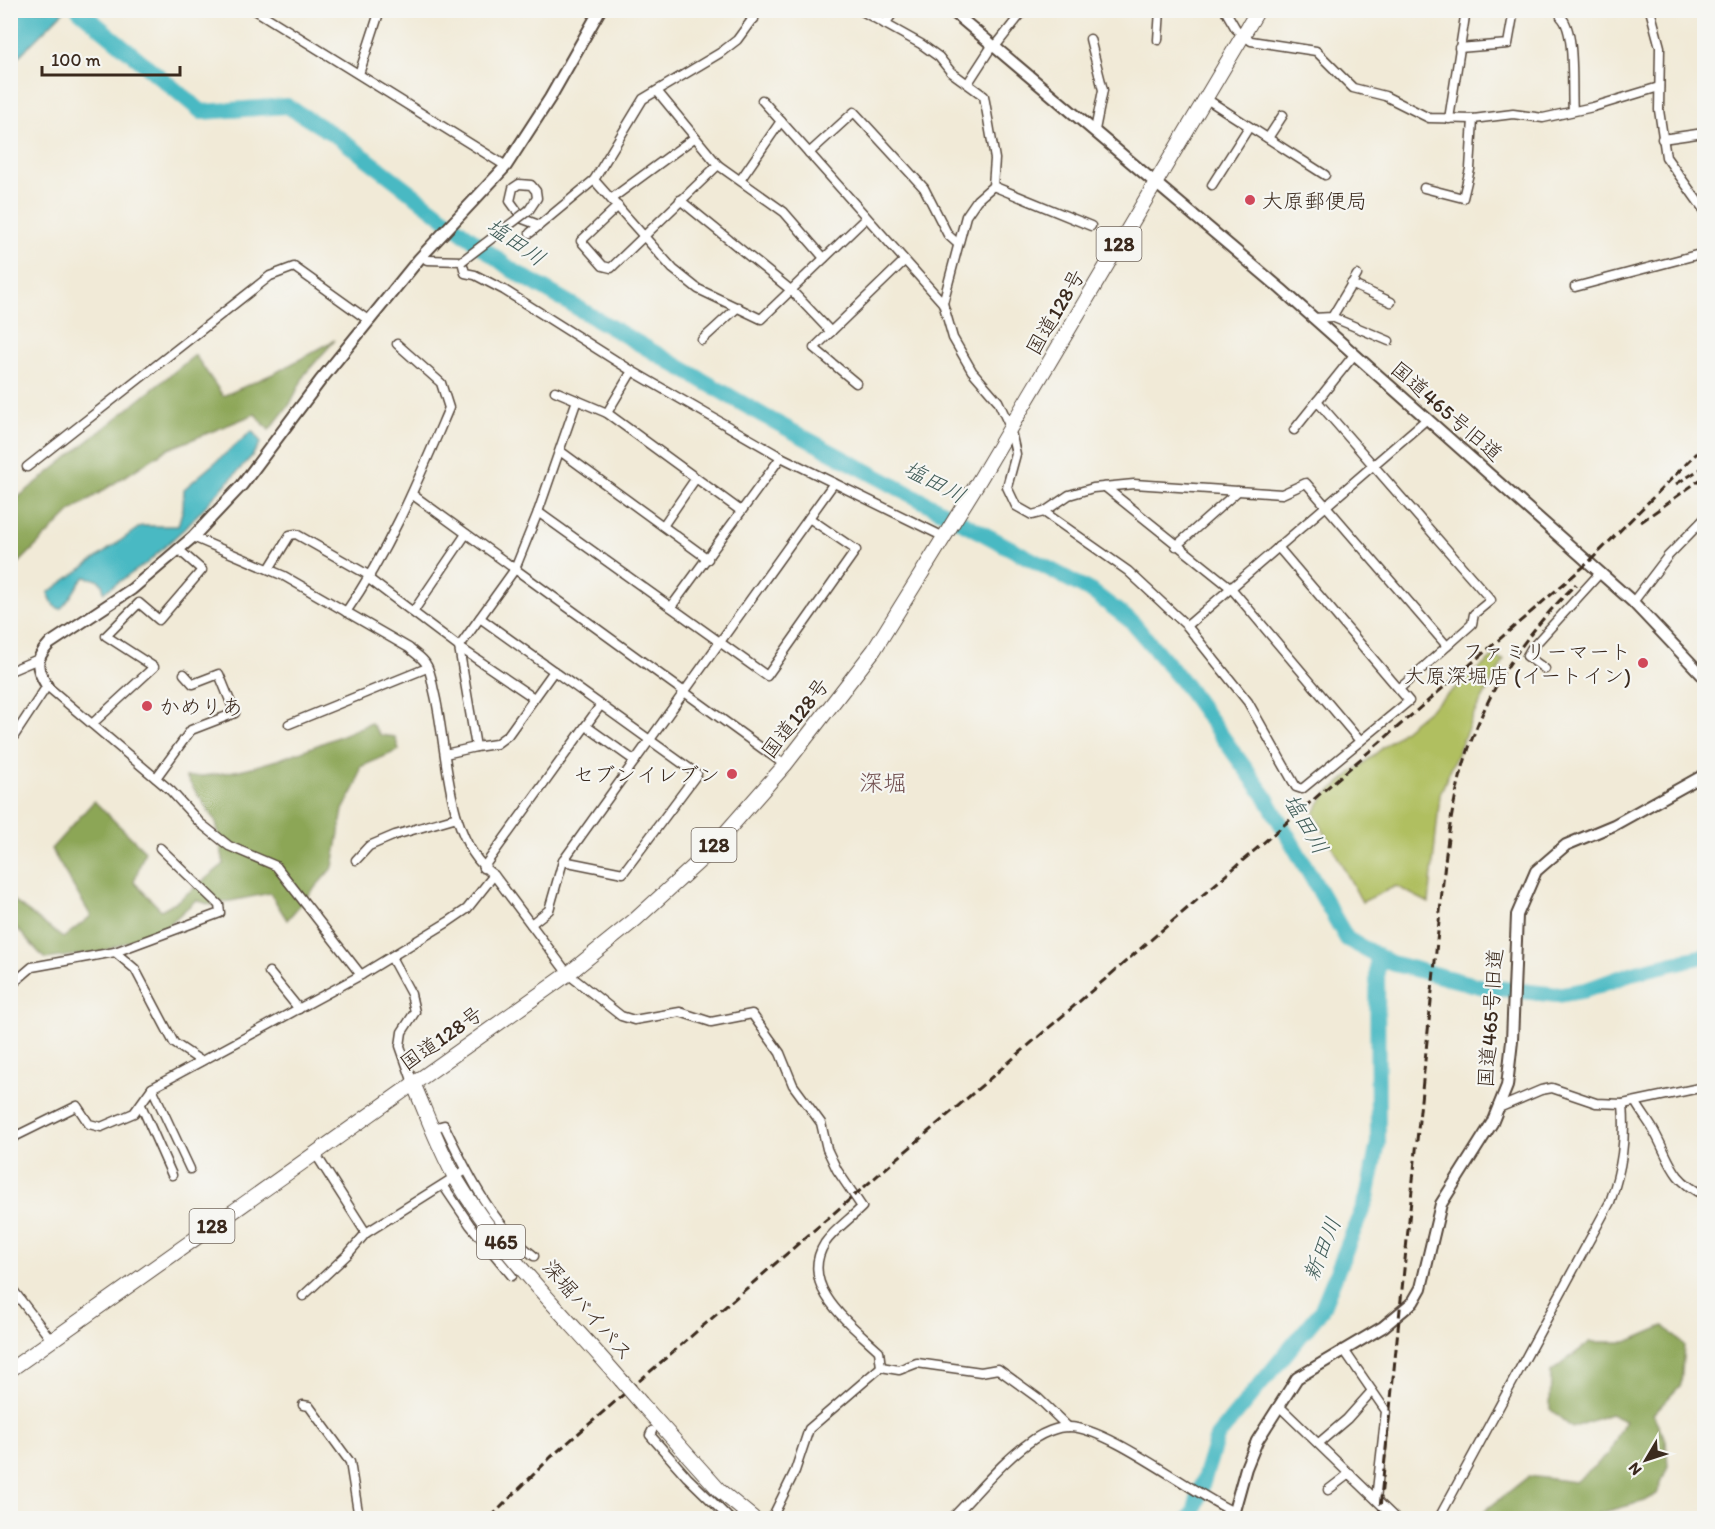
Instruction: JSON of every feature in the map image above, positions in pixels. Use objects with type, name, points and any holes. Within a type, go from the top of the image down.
[{"type":"highway","name":"国道128号","points":[[10,1370],[568,974],[636,919],[705,856],[785,765],[874,650],[981,478],[1258,10]]},
{"type":"highway","name":"深堀バイパス","points":[[413,1083],[455,1177],[509,1252],[720,1491],[753,1518]]},
{"type":"street","points":[[255,10],[506,166]]},
{"type":"street","points":[[359,74],[380,10]]},
{"type":"street","points":[[10,670],[36,660],[49,644],[132,588],[193,537],[243,485],[368,320],[506,166],[550,98],[600,10]]},
{"type":"street","points":[[743,10],[754,19]]},
{"type":"street","points":[[530,233],[594,180],[644,99],[720,53],[737,39],[759,10]]},
{"type":"street","points":[[860,10],[921,44],[939,57],[951,72],[984,96],[995,159],[993,186],[977,200],[966,216],[943,303]]},
{"type":"street","points":[[885,24],[895,10]]},
{"type":"street","name":"国道465号旧道","points":[[951,10],[1095,130],[1313,318],[1633,602],[1704,677]]},
{"type":"street","points":[[968,83],[1023,10]]},
{"type":"street","points":[[1158,39],[1160,10]]},
{"type":"street","points":[[1225,10],[1243,37],[1251,41],[1317,51],[1353,88],[1385,96],[1420,115],[1449,119],[1513,114],[1543,118],[1659,87]]},
{"type":"street","points":[[1449,119],[1466,10]]},
{"type":"street","points":[[1459,48],[1508,44],[1514,10]]},
{"type":"street","points":[[1650,10],[1660,47],[1659,87],[1662,139],[1666,157],[1704,210]]},
{"type":"street","points":[[1561,17],[1568,23],[1572,43],[1570,74],[1573,111]]},
{"type":"street","points":[[1090,39],[1103,90],[1095,130]]},
{"type":"street","points":[[657,91],[718,165],[741,179],[784,212],[824,258]]},
{"type":"street","points":[[1205,98],[1325,175]]},
{"type":"street","points":[[762,100],[943,303],[953,338],[972,371],[998,401],[1010,427],[1016,454],[1008,476],[1011,498],[1022,512],[1032,515],[1044,512],[1069,495],[1093,488],[1134,484],[1282,494],[1306,483],[1447,646]]},
{"type":"street","points":[[809,153],[854,112],[924,188],[948,235],[957,244]]},
{"type":"street","points":[[1268,138],[1283,115]]},
{"type":"street","points":[[1424,188],[1464,198],[1470,169],[1473,118]]},
{"type":"street","points":[[741,179],[781,121]]},
{"type":"street","points":[[1212,185],[1249,127]]},
{"type":"street","points":[[1662,139],[1704,133]]},
{"type":"street","points":[[694,138],[615,202],[581,241],[603,266],[611,268],[718,165]]},
{"type":"street","points":[[594,180],[673,269],[698,290],[761,319],[866,218]]},
{"type":"street","points":[[423,260],[462,261],[528,210],[537,198],[536,190],[531,185],[519,184],[513,188],[510,201],[524,219],[539,225]]},
{"type":"street","points":[[993,186],[1091,226]]},
{"type":"street","points":[[680,200],[792,291],[831,332]]},
{"type":"street","points":[[1575,287],[1704,253]]},
{"type":"street","points":[[462,261],[465,273],[475,275],[504,290],[632,371],[781,457],[944,537]]},
{"type":"street","points":[[856,383],[814,348],[904,261]]},
{"type":"street","points":[[27,467],[270,276],[294,267],[368,320]]},
{"type":"street","points":[[1332,317],[1357,275]]},
{"type":"street","points":[[1351,284],[1378,301],[1391,302]]},
{"type":"street","points":[[702,340],[738,308]]},
{"type":"street","points":[[1313,318],[1332,317],[1389,341]]},
{"type":"street","points":[[346,612],[370,578],[413,495],[449,408],[441,383],[397,344]]},
{"type":"street","points":[[1293,430],[1354,355]]},
{"type":"street","points":[[607,413],[632,371]]},
{"type":"street","points":[[555,391],[607,413],[741,510]]},
{"type":"street","points":[[476,747],[459,647],[515,568],[538,512],[577,400]]},
{"type":"street","points":[[1317,401],[1491,600],[1474,614],[1472,624],[1399,689]]},
{"type":"street","points":[[1186,626],[1427,419]]},
{"type":"street","points":[[560,451],[708,558]]},
{"type":"street","points":[[671,607],[781,457]]},
{"type":"street","points":[[663,526],[696,478]]},
{"type":"street","points":[[531,924],[549,909],[563,861],[834,483]]},
{"type":"street","points":[[1106,487],[1230,588],[1360,741]]},
{"type":"street","points":[[1176,546],[1238,491]]},
{"type":"street","points":[[413,495],[785,765]]},
{"type":"street","points":[[538,512],[767,676],[856,550],[809,518]]},
{"type":"street","points":[[1044,512],[1128,570],[1186,626],[1248,702],[1296,787],[1302,789],[1409,701],[1278,548]]},
{"type":"street","points":[[1633,602],[1668,556],[1704,519]]},
{"type":"street","points":[[269,569],[290,535],[296,534],[370,578],[459,647],[534,698]]},
{"type":"street","points":[[413,612],[466,534]]},
{"type":"street","points":[[193,537],[269,569],[409,648],[428,668],[439,712],[457,816],[471,850],[483,868],[494,875],[568,974],[621,1016],[634,1020],[680,1011],[711,1022],[752,1014],[780,1053],[793,1085],[821,1123],[827,1149],[837,1170],[862,1207],[826,1243],[820,1253],[819,1276],[828,1299],[842,1319],[879,1351],[881,1367]]},
{"type":"street","points":[[92,724],[154,667],[106,636],[138,603],[159,620],[202,570],[178,549]]},
{"type":"street","points":[[1545,669],[1527,656],[1531,649],[1600,573]]},
{"type":"street","points":[[480,618],[697,774],[623,873],[563,861]]},
{"type":"street","points":[[36,660],[39,672],[47,686],[156,778],[201,823],[229,846],[276,866],[303,896],[361,975]]},
{"type":"street","points":[[289,724],[428,668]]},
{"type":"street","points":[[445,754],[496,744],[508,735],[554,671]]},
{"type":"street","points":[[156,778],[191,730],[235,713],[219,674],[193,684],[184,674]]},
{"type":"street","points":[[10,742],[47,686]]},
{"type":"street","points":[[483,868],[600,706]]},
{"type":"street","points":[[586,726],[634,761]]},
{"type":"street","name":"国道465号旧道","points":[[1233,1515],[1246,1468],[1257,1441],[1297,1378],[1383,1327],[1413,1302],[1421,1288],[1441,1204],[1501,1107],[1508,1086],[1516,915],[1520,902],[1544,861],[1566,845],[1614,825],[1704,775]]},
{"type":"street","points":[[356,860],[369,846],[395,835],[457,816]]},
{"type":"street","points":[[10,986],[32,967],[115,952],[220,913],[219,905],[160,848]]},
{"type":"street","points":[[10,1139],[77,1106],[89,1124],[101,1127],[134,1113],[152,1088],[361,975],[467,909],[494,875]]},
{"type":"street","points":[[115,952],[135,969],[174,1043],[201,1062]]},
{"type":"street","points":[[391,957],[411,994],[415,1012],[402,1032],[400,1046],[413,1083]]},
{"type":"street","points":[[269,972],[299,1009]]},
{"type":"street","points":[[1501,1107],[1541,1090],[1552,1088],[1596,1103],[1623,1104],[1704,1087]]},
{"type":"street","points":[[152,1088],[190,1169]]},
{"type":"street","points":[[1636,1103],[1656,1135],[1668,1164],[1682,1182],[1704,1195]]},
{"type":"street","points":[[1439,1518],[1610,1202],[1623,1157],[1626,1132],[1623,1104]]},
{"type":"street","points":[[141,1106],[172,1175]]},
{"type":"street","points":[[315,1153],[366,1233]]},
{"type":"street","points":[[303,1296],[348,1254],[366,1233],[455,1177]]},
{"type":"street","points":[[455,1177],[484,1200],[517,1244],[534,1256]]},
{"type":"street","points":[[455,1177],[471,1225],[512,1276]]},
{"type":"street","points":[[10,1286],[52,1341]]},
{"type":"street","points":[[1344,1350],[1386,1411],[1376,1499]]},
{"type":"street","points":[[881,1367],[899,1370],[917,1363],[981,1371],[998,1369],[1038,1398],[1068,1427],[1113,1442],[1233,1515]]},
{"type":"street","points":[[772,1518],[795,1471],[808,1430],[881,1367]]},
{"type":"street","points":[[1320,1442],[1347,1419],[1372,1391]]},
{"type":"street","points":[[303,1405],[309,1406],[350,1462],[359,1518]]},
{"type":"street","points":[[1279,1406],[1320,1442],[1395,1518]]},
{"type":"street","points":[[952,1518],[1022,1448],[1045,1434],[1068,1427]]},
{"type":"street","points":[[652,1431],[650,1435],[687,1478],[729,1518]]},
{"type":"street","points":[[1328,1490],[1350,1473]]},
{"type":"green space","points":[[335,340],[305,374],[290,404],[269,430],[255,414],[166,450],[71,511],[11,571],[11,503],[195,355],[223,396],[277,372]]},
{"type":"green space","points":[[1493,657],[1504,660],[1474,714],[1440,794],[1429,903],[1396,886],[1362,902],[1314,813],[1324,796]]},
{"type":"green space","points":[[371,723],[380,735],[395,737],[399,750],[360,767],[357,784],[343,810],[333,867],[287,920],[270,893],[211,905],[196,900],[166,927],[101,952],[45,959],[11,922],[10,898],[63,938],[91,916],[51,849],[94,801],[145,851],[134,882],[161,910],[179,900],[224,864],[216,822],[186,777],[258,766],[304,751]]},
{"type":"green space","points":[[1664,1326],[1684,1345],[1681,1385],[1653,1414],[1666,1441],[1668,1466],[1657,1494],[1645,1501],[1597,1514],[1600,1518],[1476,1518],[1529,1476],[1575,1482],[1608,1455],[1625,1421],[1610,1414],[1572,1428],[1550,1409],[1551,1372],[1590,1342],[1627,1342]]},
{"type":"water","points":[[11,10],[64,11],[11,64]]},
{"type":"water","points":[[252,431],[261,442],[252,456],[185,528],[147,563],[104,592],[100,582],[85,577],[64,606],[60,609],[54,606],[48,593],[141,526],[178,526],[183,508],[184,489]]},
{"type":"waterway","name":"塩田川","points":[[79,10],[202,112],[287,106],[341,139],[512,270],[764,416],[1094,593],[1132,622],[1182,681],[1265,796],[1347,939],[1391,963],[1479,986],[1557,995],[1586,990],[1636,972],[1704,956]]},
{"type":"waterway","name":"新田川","points":[[1189,1518],[1193,1515],[1217,1437],[1321,1311],[1367,1198],[1378,1143],[1377,956]]},
{"type":"railway","points":[[490,1518],[551,1457],[1589,562],[1704,446]]},
{"type":"railway","points":[[1676,484],[1704,467]]},
{"type":"railway","points":[[1641,522],[1704,477]]},
{"type":"railway","points":[[1379,1518],[1445,862],[1459,781],[1484,710],[1501,677],[1522,646],[1576,584]]},
{"type":"place","name":"大原郵便局","points":[[1250,200]]},
{"type":"place","name":"ファミリーマート 大原深堀店 (イートイン)","points":[[1643,663]]},
{"type":"place","name":"かめりあ","points":[[147,706]]},
{"type":"place","name":"セブンイレブン","points":[[732,774]]},
{"type":"district","name":"深堀","points":[[883,782]]}]
